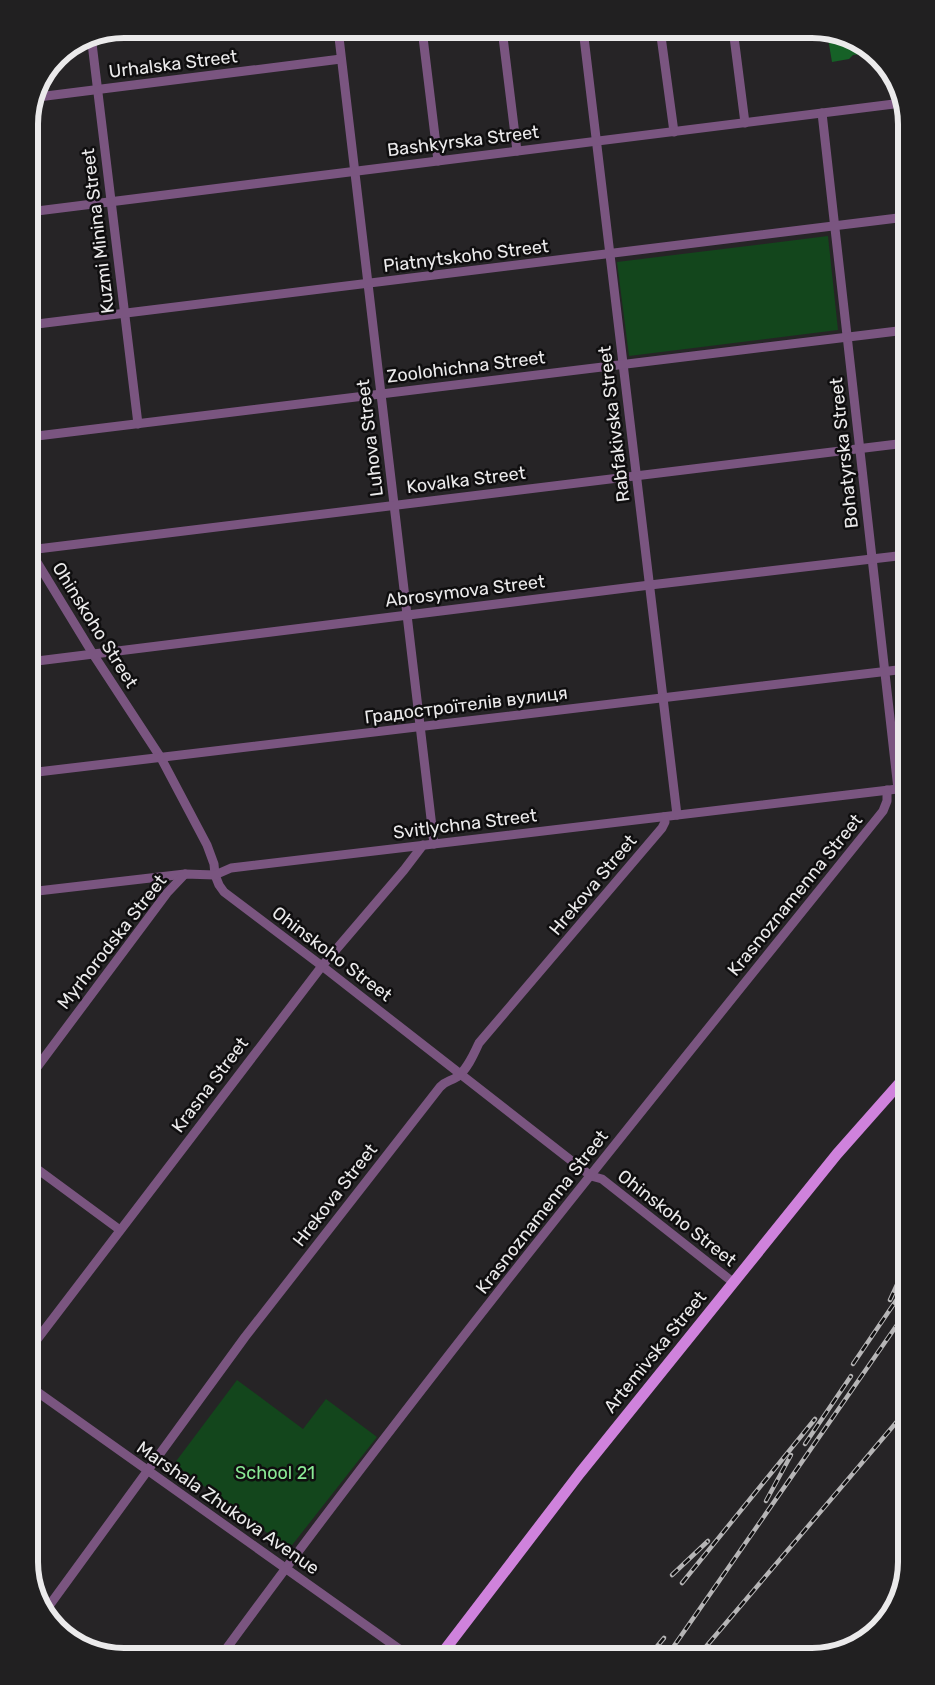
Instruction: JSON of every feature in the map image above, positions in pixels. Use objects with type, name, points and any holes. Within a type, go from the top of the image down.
[{"type":"main road","name":"Artemivska Street","points":[[447,1647],[580,1473],[837,1154],[898,1085]]},
{"type":"street","name":"Luhova Street","points":[[339,38],[434,844]]},
{"type":"street","points":[[423,38],[438,161]]},
{"type":"street","points":[[503,38],[517,151]]},
{"type":"street","name":"Rabfakivska Street","points":[[584,38],[678,815]]},
{"type":"street","points":[[661,38],[674,132]]},
{"type":"street","points":[[734,38],[745,123]]},
{"type":"street","name":"Kuzmi Minina Street","points":[[92,44],[138,424]]},
{"type":"street","name":"Urhalska Street","points":[[42,97],[341,59]]},
{"type":"street","name":"Bashkyrska Street","points":[[38,211],[895,104]]},
{"type":"street","name":"Bohatyrska Street","points":[[822,113],[885,671],[898,760]]},
{"type":"street","name":"Piatnytskoho Street","points":[[38,324],[898,218]]},
{"type":"street","name":"Zoolohichna Street","points":[[38,436],[898,331]]},
{"type":"street","name":"Kovalka Street","points":[[38,549],[898,444]]},
{"type":"street","name":"Abrosymova Street","points":[[38,661],[406,614],[898,556]]},
{"type":"street","name":"Ohinskoho Street","points":[[38,565],[93,654],[161,758],[207,845],[216,875],[224,892],[591,1176],[602,1179],[734,1283]]},
{"type":"street","name":"Градостроїтелiв вулиця","points":[[38,772],[898,670]]},
{"type":"street","name":"Svitlychna Street","points":[[38,891],[185,874],[216,875],[231,868],[898,789]]},
{"type":"street","name":"Krasnoznamenna Street","points":[[228,1647],[381,1443],[591,1176],[883,811],[887,801],[887,790]]},
{"type":"street","name":"Hrekova Street","points":[[49,1605],[245,1337],[446,1080],[460,1074],[479,1043],[662,828],[665,822],[664,817]]},
{"type":"street","name":"Krasna Street","points":[[38,1338],[322,966],[423,845]]},
{"type":"street","name":"Myrhorodska Street","points":[[38,1066],[167,893],[185,874]]},
{"type":"street","points":[[38,1170],[120,1230]]},
{"type":"street","name":"Marshala Zhukova Avenue","points":[[38,1392],[397,1647]]},
{"type":"green space","points":[[828,39],[850,46],[862,54],[853,55],[849,59],[832,62]]},
{"type":"green space","points":[[828,236],[838,330],[629,356],[617,262]]},
{"type":"green space","name":"School 21","points":[[237,1380],[303,1429],[326,1399],[377,1437],[289,1549],[174,1464]]},
{"type":"railway","points":[[890,1300],[898,1282]]},
{"type":"railway","points":[[853,1364],[898,1298]]},
{"type":"railway","points":[[673,1648],[898,1324]]},
{"type":"railway","points":[[805,1444],[851,1376]]},
{"type":"railway","points":[[682,1583],[815,1419]]},
{"type":"railway","points":[[705,1648],[898,1420]]},
{"type":"railway","points":[[766,1501],[791,1455]]},
{"type":"railway","points":[[672,1575],[708,1541]]},
{"type":"railway","points":[[656,1648],[664,1638]]}]
